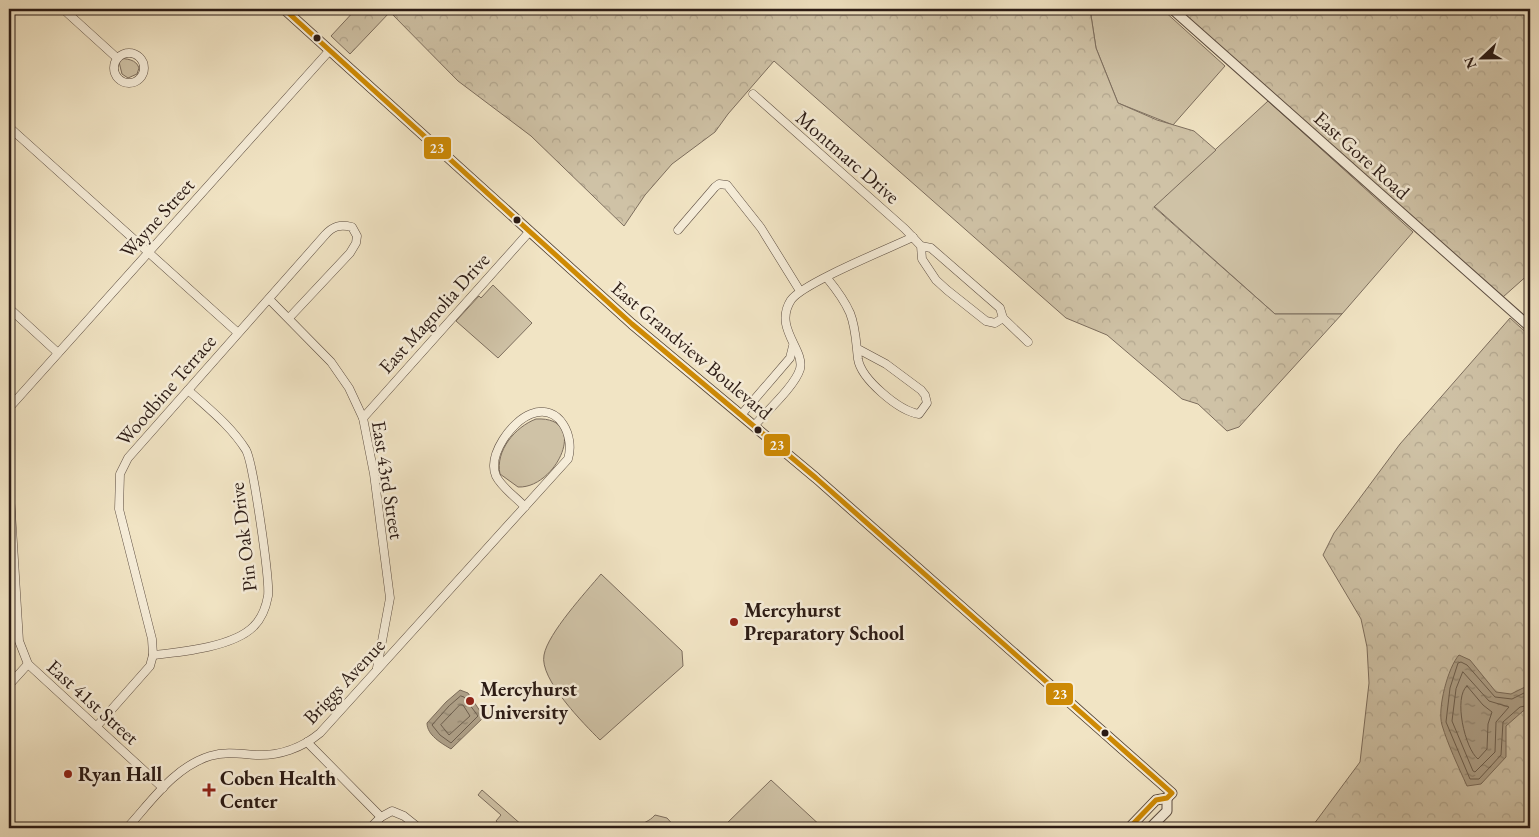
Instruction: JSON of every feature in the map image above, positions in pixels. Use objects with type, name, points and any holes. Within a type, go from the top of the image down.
[{"type":"street","points":[[63,9],[118,58]]},
{"type":"street","name":"East Grandview Boulevard","points":[[284,9],[665,353],[742,415],[1169,795]]},
{"type":"street","name":"East Gore Road","points":[[1172,9],[1530,327]]},
{"type":"street","name":"Wayne Street","points":[[9,408],[330,50]]},
{"type":"street","points":[[131,53],[140,58],[144,67],[142,77],[134,82],[121,81],[114,70],[118,58],[131,53]]},
{"type":"street","name":"Montmarc Drive","points":[[753,94],[858,189],[888,212],[913,237],[920,246],[922,258],[936,280],[947,290],[986,321],[995,323],[1003,318]]},
{"type":"street","points":[[9,127],[238,332]]},
{"type":"street","points":[[678,230],[715,187],[719,184],[727,184],[760,228],[800,291]]},
{"type":"street","name":"Woodbine Terrace","points":[[153,656],[152,639],[120,509],[120,474],[128,458],[332,227],[343,225],[355,230],[356,243],[350,253],[289,318]]},
{"type":"street","name":"East Magnolia Drive","points":[[363,418],[530,230]]},
{"type":"street","points":[[754,426],[797,375],[800,364],[788,332],[786,314],[792,299],[800,291],[913,237]]},
{"type":"street","name":"Montmarc Drive","points":[[920,246],[931,248],[1000,308],[1003,318],[1028,342]]},
{"type":"street","points":[[827,278],[845,302],[851,315],[858,349],[858,360],[872,383],[901,407],[919,414],[927,403],[925,395],[921,390],[886,364],[858,349]]},
{"type":"street","name":"East 43rd Street","points":[[269,298],[343,378],[363,418],[372,465],[390,598],[377,670]]},
{"type":"street","points":[[9,308],[58,353]]},
{"type":"street","points":[[742,415],[790,358],[793,346]]},
{"type":"street","name":"Pin Oak Drive","points":[[153,656],[191,650],[231,640],[245,633],[262,616],[268,594],[253,474],[247,452],[233,431],[188,390]]},
{"type":"street","name":"Briggs Avenue","points":[[127,828],[162,788],[181,771],[211,756],[233,753],[279,754],[308,742],[328,725],[568,460],[570,444],[566,427],[558,418],[546,413],[536,413],[524,419],[505,438],[494,454],[493,464],[497,477],[525,507]]},
{"type":"street","name":"East 41st Street","points":[[9,479],[19,641],[28,664],[162,788]]},
{"type":"street","points":[[97,726],[150,666],[153,656]]},
{"type":"street","points":[[9,685],[28,664]]},
{"type":"street","points":[[308,742],[381,817]]},
{"type":"street","points":[[1129,828],[1156,800],[1169,795],[1167,811],[1150,828]]},
{"type":"street","points":[[370,828],[381,817],[392,811],[404,816],[419,828]]},
{"type":"green space","points":[[356,9],[1090,9],[1096,48],[1118,103],[1157,120],[1194,131],[1216,150],[1154,207],[1275,314],[1342,314],[1239,427],[1227,431],[1198,404],[1182,399],[1107,335],[1066,318],[774,61],[728,114],[715,132],[672,164],[645,195],[624,226],[531,136],[458,81],[390,12],[350,54],[331,36]]},
{"type":"green space","points":[[1090,9],[1162,9],[1225,66],[1173,125],[1118,103],[1096,48]]},
{"type":"green space","points":[[1177,9],[1530,9],[1530,273],[1503,297]]},
{"type":"green space","points":[[118,58],[131,60],[136,63],[139,68],[137,74],[128,78],[122,74]]},
{"type":"green space","points":[[1268,101],[1413,232],[1342,314],[1275,314],[1154,206]]},
{"type":"green space","points":[[493,285],[532,323],[498,358],[456,321],[479,296],[481,298]]},
{"type":"green space","points":[[1510,318],[1530,336],[1530,828],[1311,828],[1360,762],[1369,683],[1367,647],[1361,619],[1323,555],[1334,533],[1400,444]]},
{"type":"green space","points":[[536,419],[553,421],[562,429],[564,440],[562,453],[555,466],[545,477],[532,485],[518,487],[500,474],[499,465],[501,457],[508,441],[514,434]]},
{"type":"green space","points":[[601,574],[682,651],[683,666],[600,740],[564,701],[555,688],[544,665],[544,655],[552,636],[560,624]]},
{"type":"green space","points":[[771,780],[823,828],[722,828]]},
{"type":"green space","points":[[482,790],[523,826],[520,828],[504,828],[496,821],[501,815],[478,795]]},
{"type":"green space","points":[[655,815],[667,818],[676,828],[637,828]]},
{"type":"water","points":[[1459,655],[1470,660],[1496,692],[1511,694],[1527,686],[1530,676],[1530,709],[1523,711],[1506,726],[1506,757],[1481,784],[1467,786],[1453,756],[1441,718],[1442,699],[1447,678]]},
{"type":"water","points":[[460,690],[468,693],[484,717],[451,749],[432,735],[427,723]]},
{"type":"transit line","name":"23","points":[[284,9],[632,324],[816,478],[1172,793],[1167,798],[1156,800],[1129,828]]},
{"type":"place","name":"Mercyhurst Preparatory School","points":[[734,622]]},
{"type":"place","name":"Mercyhurst University","points":[[470,701]]},
{"type":"place","name":"Ryan Hall","points":[[68,774]]},
{"type":"place","name":"Coben Health Center","points":[[209,790]]}]
